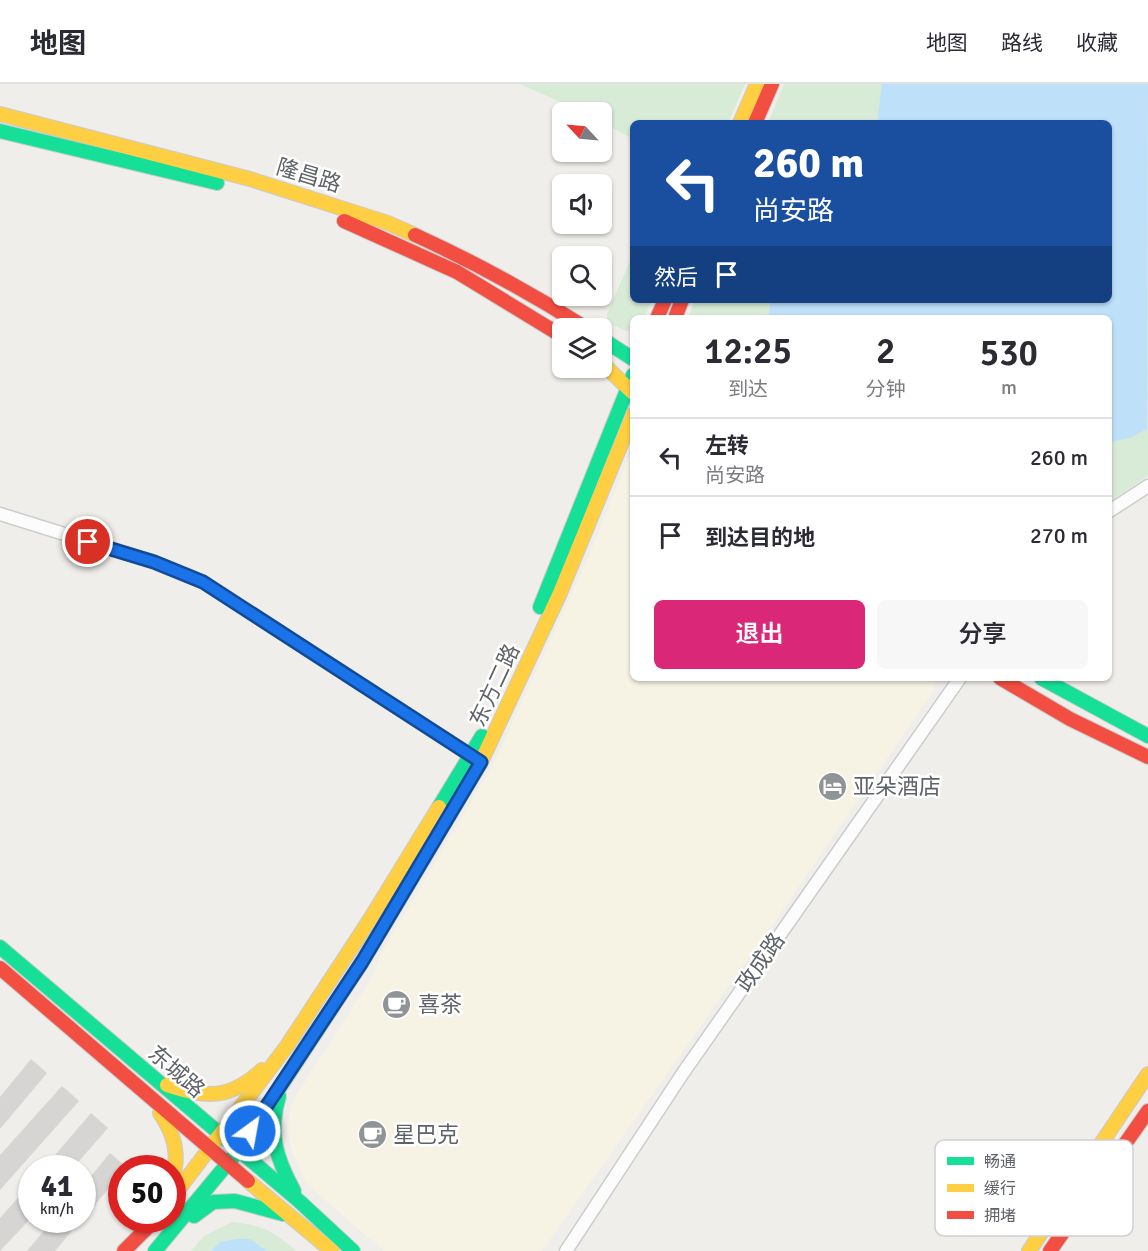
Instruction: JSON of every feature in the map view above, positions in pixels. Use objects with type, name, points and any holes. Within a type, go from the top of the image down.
[{"type":"main road","points":[[741,120],[757,84]]},
{"type":"main road","points":[[756,120],[772,84]]},
{"type":"main road","name":"隆昌路","points":[[0,114],[250,179],[388,223],[453,252],[535,296],[570,318]]},
{"type":"main road","name":"隆昌路","points":[[0,131],[247,190],[336,217],[392,238],[446,265],[528,312],[552,329]]},
{"type":"main road","points":[[612,345],[630,357]]},
{"type":"main road","points":[[612,371],[630,384]]},
{"type":"main road","name":"东方二路","points":[[186,1180],[287,1046],[475,758],[548,590],[630,387]]},
{"type":"main road","name":"东方二路","points":[[186,1217],[238,1151],[287,1073],[362,962],[475,758],[560,593],[630,422]]},
{"type":"main road","points":[[1005,681],[1070,719],[1148,757]]},
{"type":"main road","points":[[1047,681],[1148,736]]},
{"type":"main road","name":"东城路","points":[[0,947],[299,1201],[353,1251]]},
{"type":"main road","name":"东城路","points":[[0,968],[210,1150],[294,1217],[332,1251]]},
{"type":"main road","points":[[155,1081],[200,1096],[227,1092],[250,1082],[287,1046]]},
{"type":"main road","points":[[287,1073],[274,1110],[271,1140],[279,1164],[299,1201]]},
{"type":"main road","points":[[1104,1140],[1148,1074]]},
{"type":"main road","points":[[149,1097],[171,1127],[176,1155]]},
{"type":"main road","points":[[1128,1140],[1148,1111]]},
{"type":"main road","points":[[186,1222],[213,1202],[235,1201],[294,1217]]},
{"type":"main road","points":[[124,1251],[142,1233]]},
{"type":"main road","name":"东方二路","points":[[155,1251],[173,1233]]},
{"type":"main road","points":[[1029,1251],[1039,1236]]},
{"type":"main road","points":[[1051,1251],[1061,1236]]},
{"type":"street","points":[[1112,509],[1148,486]]},
{"type":"street","points":[[0,514],[154,562],[203,582],[475,758]]},
{"type":"street","name":"政成路","points":[[566,1251],[683,1073],[958,681]]},
{"type":"shaded area","points":[[630,453],[630,681],[937,681],[932,693],[788,902],[542,1251],[384,1251],[306,1183],[293,1153],[287,1129],[292,1102],[374,974],[380,955],[492,767],[588,558]]},
{"type":"green space","points":[[520,84],[745,84],[729,120],[630,120],[630,137],[612,127],[612,102],[560,102]]},
{"type":"green space","points":[[784,84],[1148,84],[1148,476],[1112,500],[1112,315],[689,315],[694,303],[1112,303],[1112,120],[769,120]]},
{"type":"green space","points":[[630,261],[630,303],[651,303],[645,315],[630,315],[630,330],[612,325],[612,318],[607,318]]},
{"type":"green space","points":[[232,1222],[267,1230],[296,1251],[267,1251],[250,1240],[220,1242],[211,1251],[191,1251],[204,1236]]},
{"type":"water","points":[[882,84],[1148,84],[1147,429],[1130,438],[1112,441],[1112,315],[769,315],[770,303],[1112,303],[1112,120],[877,120]]},
{"type":"water","points":[[250,1239],[267,1251],[211,1251],[220,1242]]},
{"type":"building","points":[[31,1059],[47,1073],[0,1129],[0,1097]]},
{"type":"building","points":[[62,1086],[79,1101],[31,1155],[18,1155],[18,1170],[0,1190],[0,1155]]},
{"type":"building","points":[[91,1113],[108,1128],[84,1155],[55,1155]]},
{"type":"building","points":[[108,1155],[108,1189],[96,1204],[96,1170]]},
{"type":"building","points":[[18,1198],[18,1232],[0,1251],[0,1218]]},
{"type":"building","points":[[42,1233],[70,1233],[55,1251],[27,1251]]},
{"type":"traffic: fast","points":[[0,131],[217,183]]},
{"type":"traffic: fast","points":[[612,345],[630,357]]},
{"type":"traffic: fast","points":[[540,607],[630,382]]},
{"type":"traffic: fast","points":[[1047,681],[1148,736]]},
{"type":"traffic: fast","points":[[439,807],[482,736]]},
{"type":"traffic: fast","points":[[155,1251],[238,1151],[362,962],[480,764]]},
{"type":"traffic: fast","points":[[0,947],[299,1201],[353,1251]]},
{"type":"traffic: fast","points":[[279,1096],[274,1134],[278,1156],[294,1191]]},
{"type":"traffic: fast","points":[[194,1216],[213,1202],[235,1201],[283,1214]]},
{"type":"traffic: slow","points":[[741,120],[757,84]]},
{"type":"traffic: slow","points":[[0,114],[250,179],[388,223],[415,235]]},
{"type":"traffic: slow","points":[[612,373],[630,390]]},
{"type":"traffic: slow","points":[[480,764],[560,593],[630,422]]},
{"type":"traffic: slow","points":[[186,1179],[287,1046],[369,921],[439,807]]},
{"type":"traffic: slow","points":[[167,1085],[194,1092],[217,1094],[239,1087],[262,1070]]},
{"type":"traffic: slow","points":[[1104,1140],[1148,1074]]},
{"type":"traffic: slow","points":[[160,1113],[169,1129],[176,1155]]},
{"type":"traffic: slow","points":[[248,1181],[332,1251]]},
{"type":"traffic: slow","points":[[1029,1251],[1039,1236]]},
{"type":"traffic: jam","points":[[756,120],[772,84]]},
{"type":"traffic: jam","points":[[344,221],[457,272],[552,330]]},
{"type":"traffic: jam","points":[[415,235],[502,279],[569,318]]},
{"type":"traffic: jam","points":[[658,315],[664,303]]},
{"type":"traffic: jam","points":[[676,315],[681,303]]},
{"type":"traffic: jam","points":[[1005,681],[1070,719],[1148,757]]},
{"type":"traffic: jam","points":[[0,968],[248,1181]]},
{"type":"traffic: jam","points":[[1128,1140],[1148,1111]]},
{"type":"traffic: jam","points":[[124,1251],[142,1233]]},
{"type":"traffic: jam","points":[[1050,1251],[1060,1236]]},
{"type":"place","name":"亚朵酒店","points":[[832,786]]},
{"type":"place","name":"喜茶","points":[[397,1004]]},
{"type":"place","name":"星巴克","points":[[372,1134]]},
{"type":"route","points":[[88,542],[154,562],[203,582],[253,612],[481,762],[362,962],[250,1131]]}]
